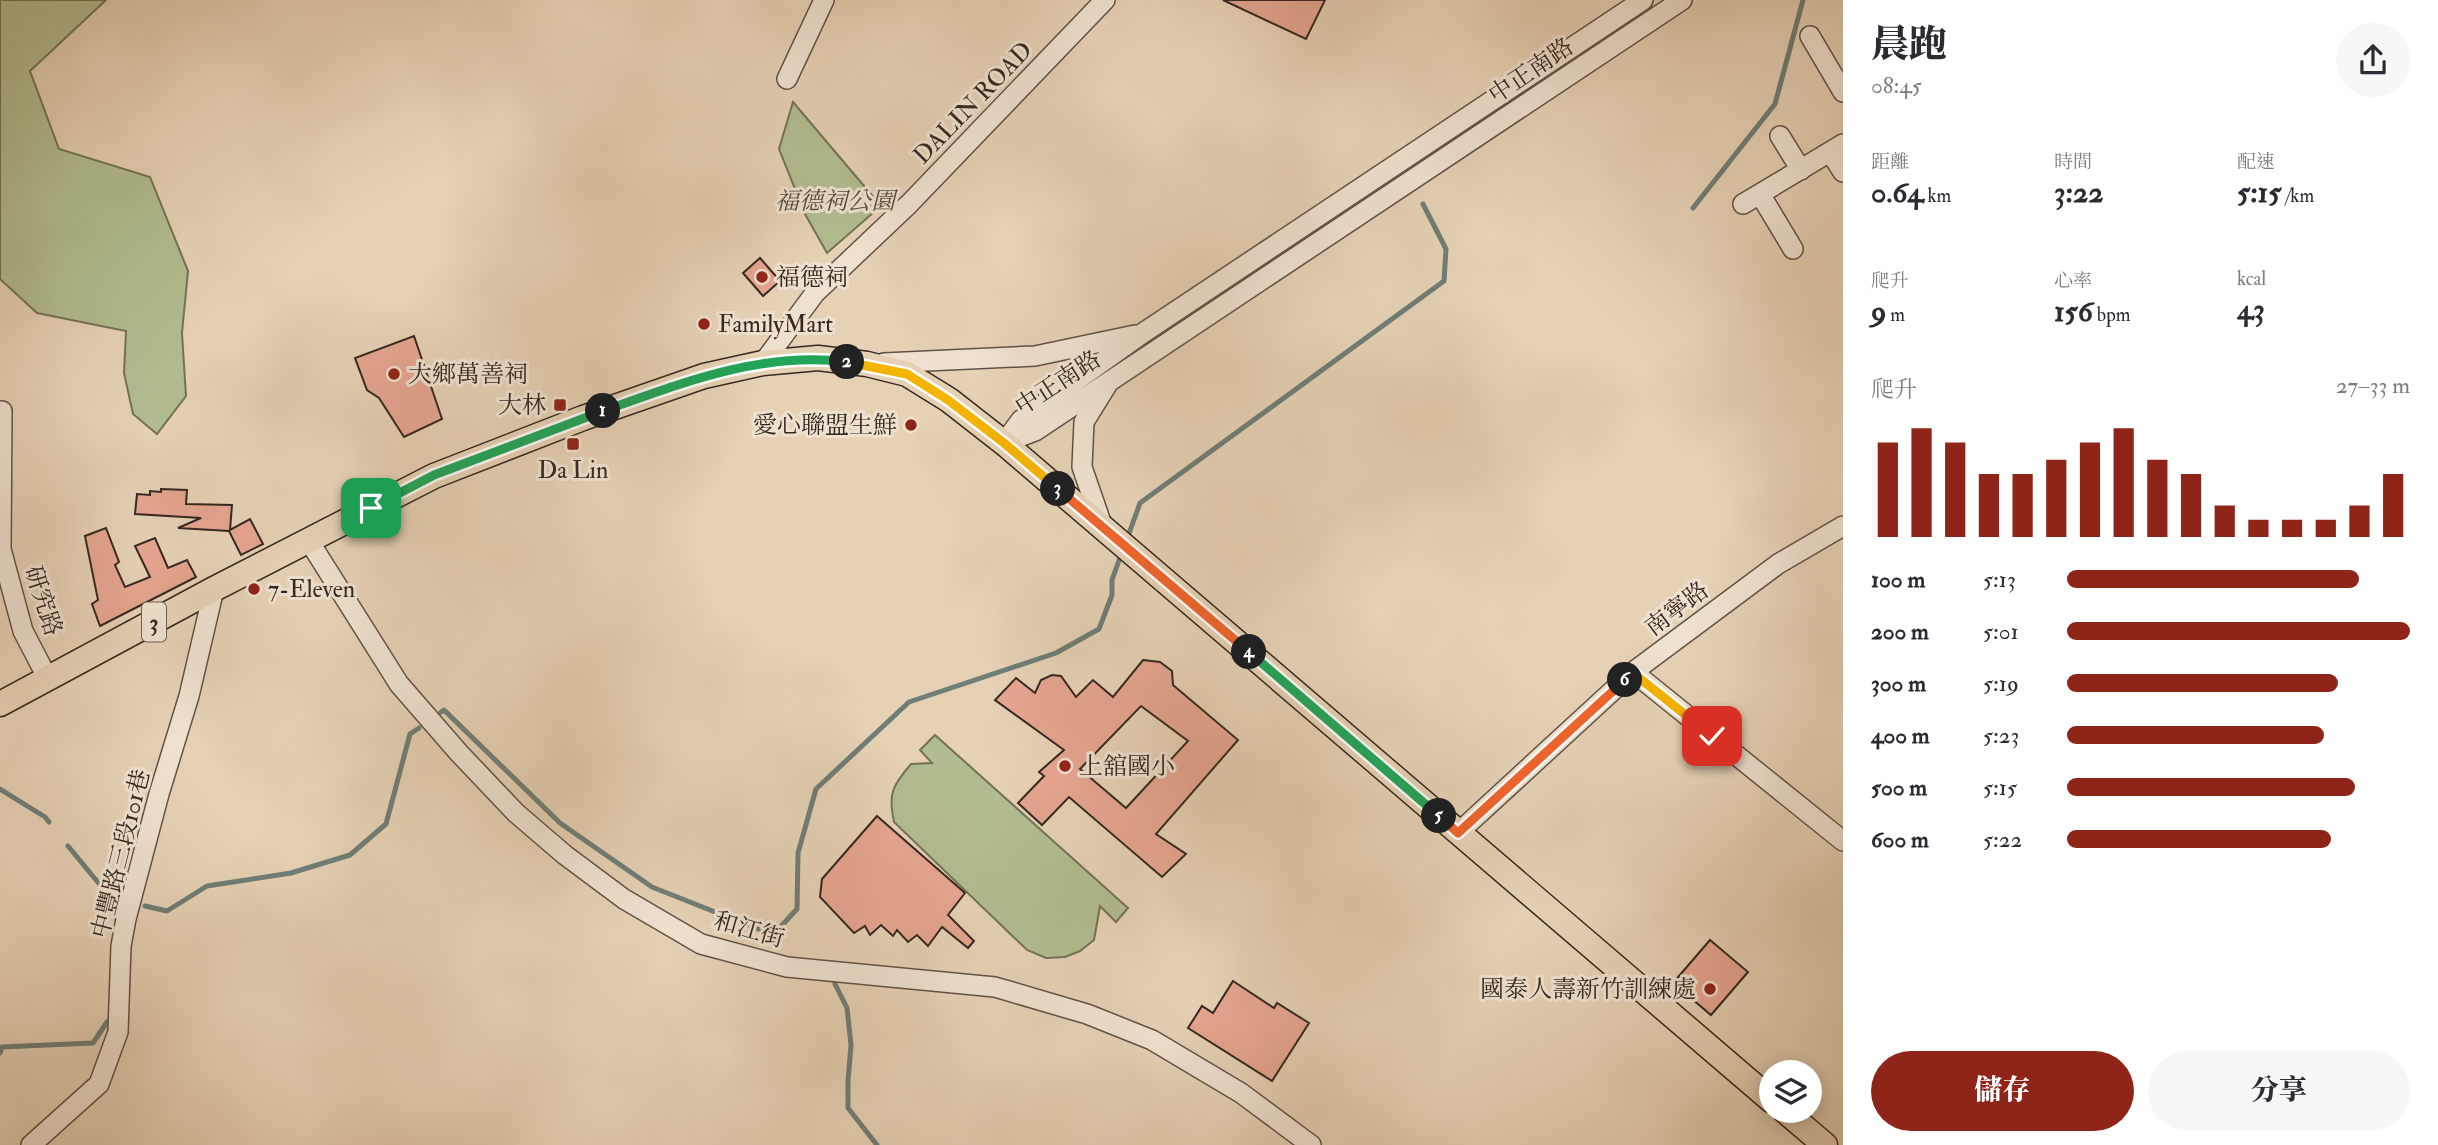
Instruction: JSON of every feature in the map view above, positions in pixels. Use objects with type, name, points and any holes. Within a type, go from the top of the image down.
[{"type":"main road","name":"3","points":[[0,704],[434,475],[704,376],[763,363],[817,358],[867,364],[907,374],[948,400],[1004,443],[1759,1090]]},
{"type":"main road","points":[[1799,1123],[1825,1145]]},
{"type":"street","points":[[787,79],[824,0]]},
{"type":"street","name":"DALIN ROAD","points":[[763,363],[815,293],[919,195],[1105,0]]},
{"type":"street","name":"中正南路","points":[[1004,443],[1021,420],[1143,333],[1643,0]]},
{"type":"street","name":"中正南路","points":[[1004,443],[1035,431],[1682,0]]},
{"type":"street","points":[[1810,36],[1843,92]]},
{"type":"street","points":[[1780,136],[1801,170]]},
{"type":"street","points":[[1742,204],[1837,148],[1843,172]]},
{"type":"street","points":[[1760,194],[1793,249]]},
{"type":"street","points":[[867,364],[1034,356],[1143,333]]},
{"type":"street","points":[[1103,528],[1082,467],[1084,422],[1112,378]]},
{"type":"street","name":"研究路","points":[[2,411],[1,549],[23,631],[48,679]]},
{"type":"street","name":"南寧路","points":[[1458,833],[1633,673],[1778,564],[1843,526]]},
{"type":"street","name":"和江街","points":[[309,541],[399,684],[459,754],[516,813],[565,855],[624,899],[701,944],[787,967],[995,987],[1087,1014],[1152,1040],[1241,1093],[1311,1145]]},
{"type":"street","name":"中豐路三段101巷","points":[[31,1145],[99,1084],[118,1032],[121,946],[126,919],[159,794],[189,696],[214,589]]},
{"type":"street","points":[[1633,673],[1843,841]]},
{"type":"green space","points":[[0,0],[106,0],[30,71],[59,149],[150,177],[188,271],[182,333],[186,396],[157,434],[133,414],[124,373],[126,331],[37,313],[0,279]]},
{"type":"green space","name":"福德祠公園","points":[[793,102],[881,206],[827,253],[805,214],[779,149]]},
{"type":"green space","points":[[935,735],[1128,908],[1116,922],[1100,906],[1094,940],[1080,951],[1065,957],[1046,958],[1027,950],[894,822],[891,804],[899,778],[911,764],[932,763],[920,750]]},
{"type":"building","points":[[1223,0],[1325,0],[1306,39]]},
{"type":"building","name":"福德祠","points":[[760,258],[780,281],[763,296],[743,273]]},
{"type":"building","name":"大鄉萬善祠","points":[[414,336],[442,419],[404,437],[379,398],[367,390],[355,358]]},
{"type":"building","points":[[161,489],[187,490],[186,504],[232,505],[230,530],[250,519],[263,544],[241,555],[229,531],[178,528],[201,518],[135,514],[137,494],[150,495],[150,491],[161,492]]},
{"type":"building","points":[[106,528],[119,562],[115,565],[125,587],[150,577],[135,546],[155,538],[168,568],[187,560],[196,577],[100,626],[92,604],[98,600],[85,536]]},
{"type":"building","points":[[1143,660],[1160,662],[1172,671],[1173,685],[1238,740],[1156,834],[1186,854],[1162,877],[1069,797],[1042,825],[1018,803],[1044,776],[1039,772],[1064,750],[995,700],[1016,678],[1035,693],[1041,680],[1052,675],[1061,676],[1076,697],[1093,680],[1113,697]],"holes":[[[1141,706],[1188,741],[1126,808],[1080,769]]]},
{"type":"building","points":[[877,816],[965,893],[948,915],[974,941],[968,948],[942,927],[928,946],[917,935],[908,942],[897,930],[893,936],[881,925],[870,935],[865,926],[854,933],[820,897],[822,879]]},
{"type":"building","points":[[1710,940],[1748,972],[1711,1015],[1673,983]]},
{"type":"building","points":[[1233,981],[1274,1008],[1277,1003],[1309,1023],[1272,1081],[1188,1028],[1202,1006],[1213,1013]]},
{"type":"waterway","points":[[1693,208],[1775,104],[1803,0]]},
{"type":"waterway","points":[[1127,539],[1140,503],[1444,281],[1446,249],[1423,204]]},
{"type":"waterway","points":[[441,712],[444,710],[560,823],[652,887],[773,935],[797,909],[798,853],[816,789],[909,702],[1056,653],[1099,629],[1112,595],[1112,580],[1122,552]]},
{"type":"waterway","points":[[145,906],[167,911],[207,886],[291,873],[350,855],[386,824],[410,734],[419,728]]},
{"type":"waterway","points":[[0,789],[49,822]]},
{"type":"waterway","points":[[68,846],[110,897],[116,899]]},
{"type":"waterway","points":[[835,984],[847,1008],[851,1045],[848,1108],[877,1145]]},
{"type":"waterway","points":[[0,1053],[2,1047],[93,1043],[107,1022]]},
{"type":"place","name":"福德祠","points":[[762,277]]},
{"type":"place","name":"FamilyMart","points":[[704,324]]},
{"type":"place","name":"大鄉萬善祠","points":[[394,374]]},
{"type":"place","name":"大林","points":[[560,405]]},
{"type":"place","name":"愛心聯盟生鮮","points":[[911,425]]},
{"type":"place","name":"Da Lin","points":[[573,444]]},
{"type":"place","name":"7-Eleven","points":[[254,589]]},
{"type":"place","name":"上舘國小","points":[[1065,766]]},
{"type":"place","name":"國泰人壽新竹訓練處","points":[[1710,989]]},
{"type":"route","points":[[371,508],[434,475],[583,418],[704,376],[763,363],[817,358],[867,364],[907,374],[948,400],[1004,443],[1458,833],[1633,673],[1712,736]]}]
